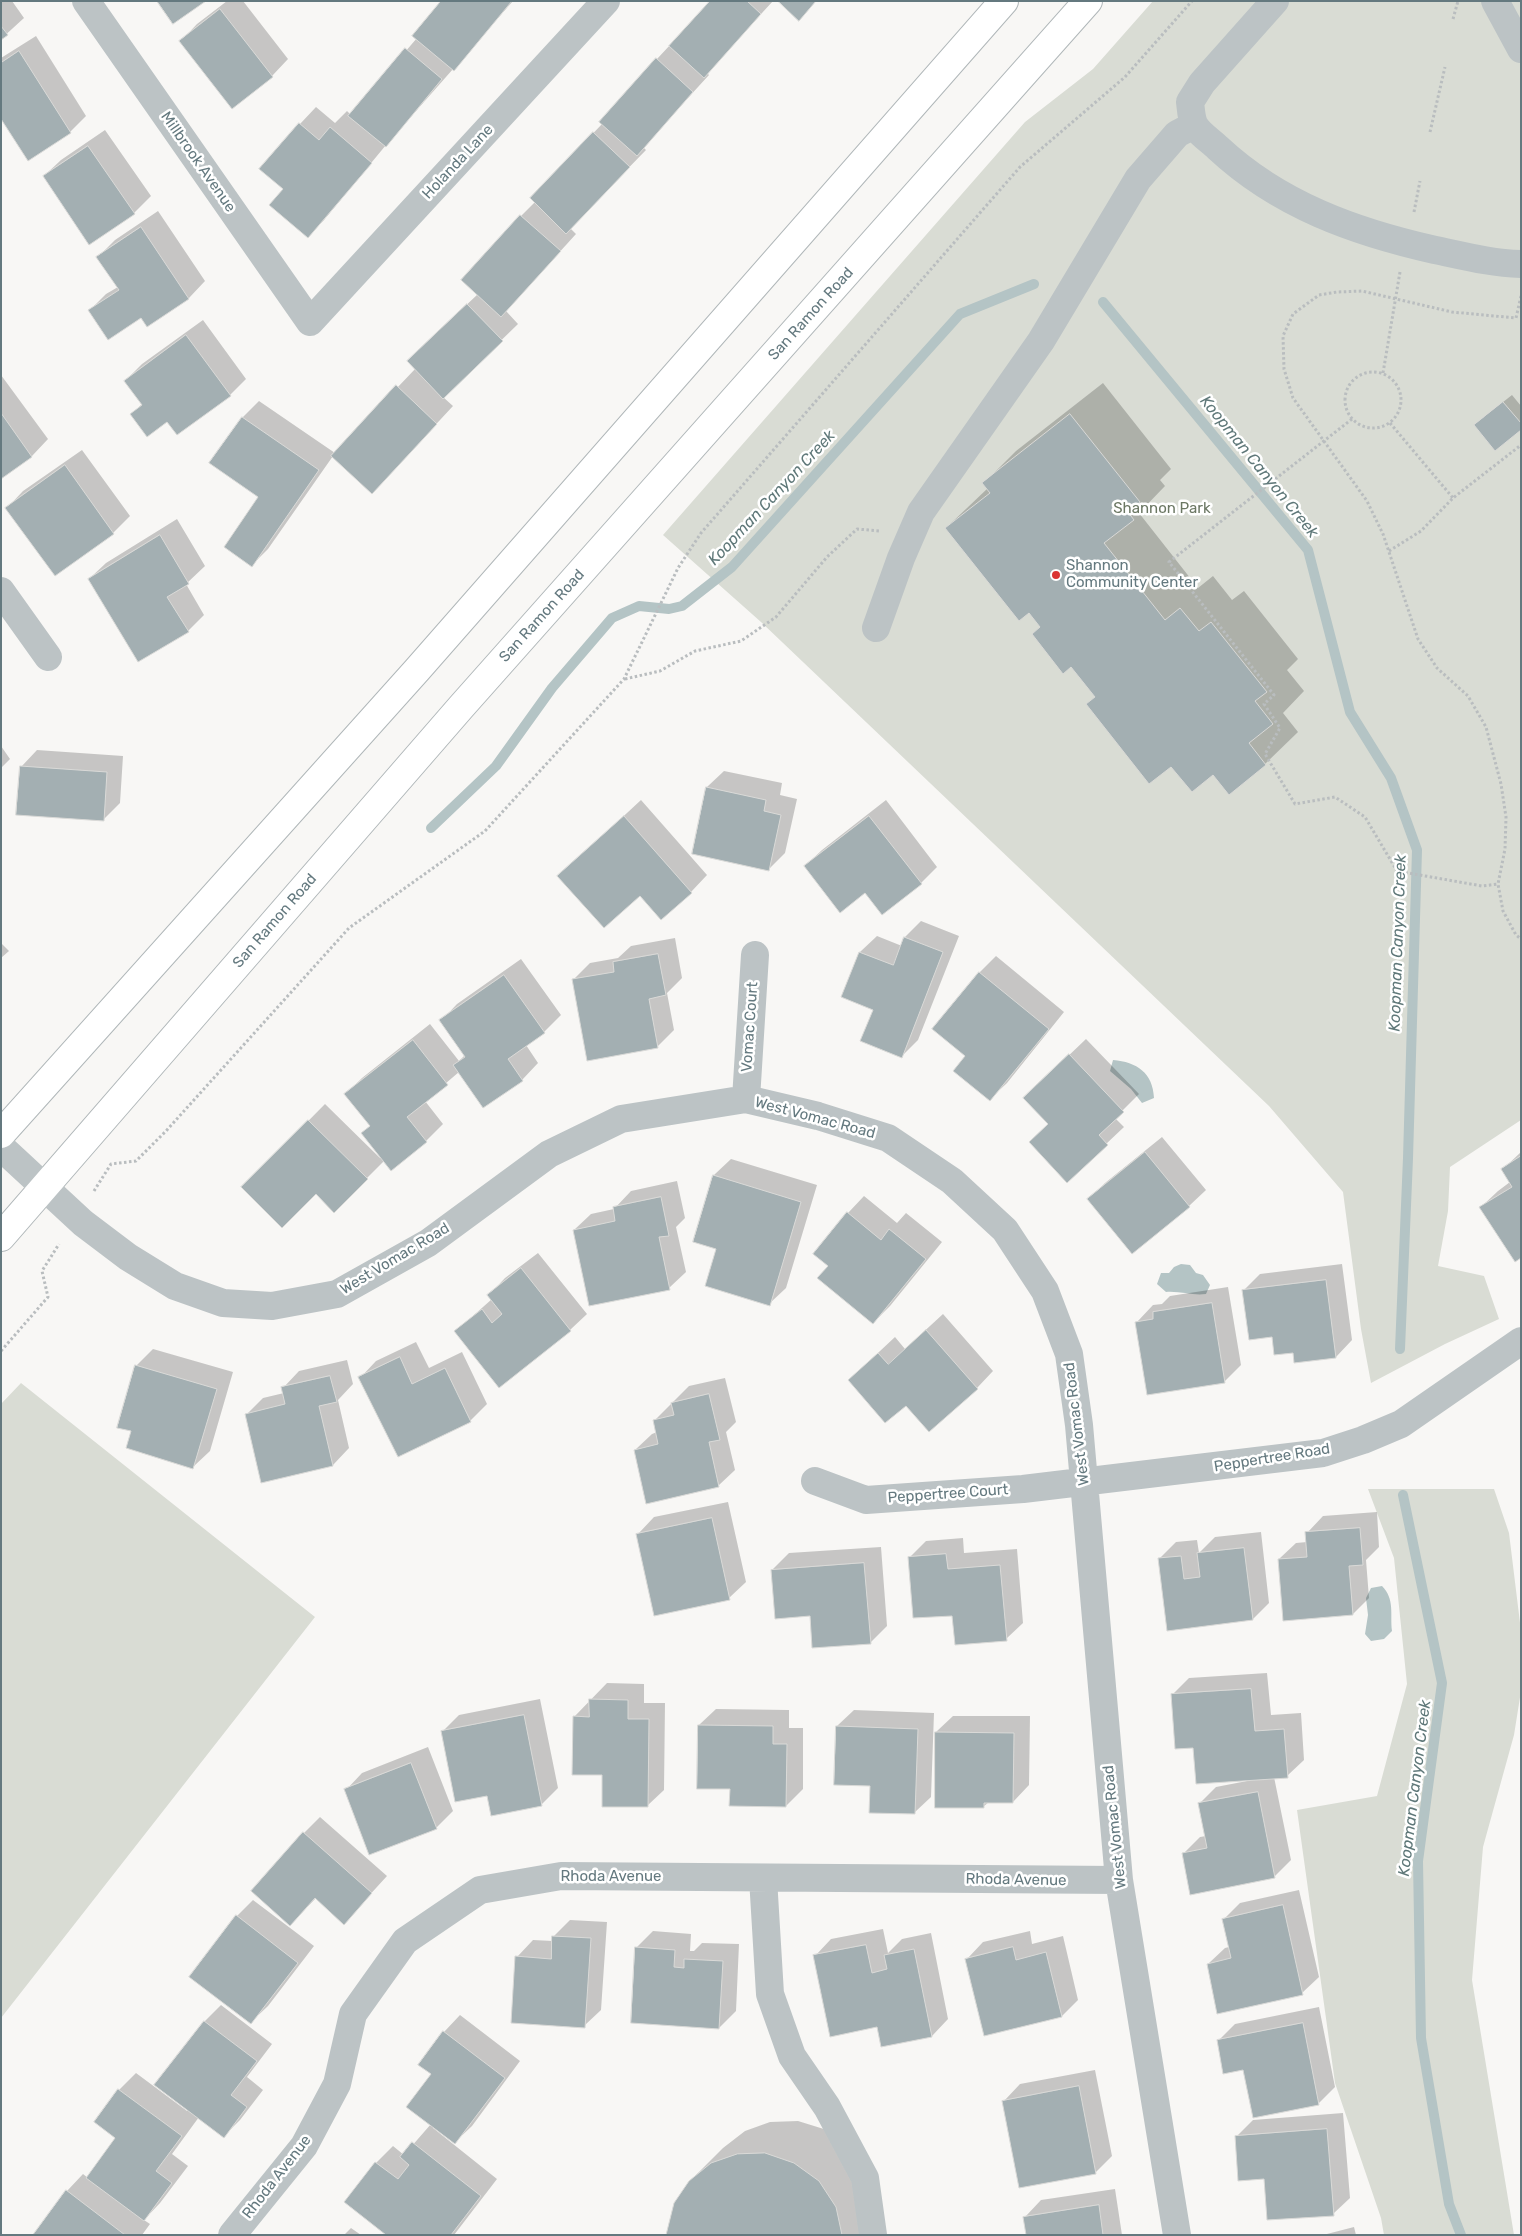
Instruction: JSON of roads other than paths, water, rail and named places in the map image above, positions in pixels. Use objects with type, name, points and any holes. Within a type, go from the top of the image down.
[{"type":"main road","points":[[1,1134],[416,670],[1004,1]]},
{"type":"main road","name":"San Ramon Road","points":[[1,1236],[461,707],[1088,1]]},
{"type":"street","name":"Millbrook Avenue","points":[[86,1],[310,322]]},
{"type":"street","name":"Holanda Lane","points":[[310,322],[606,1]]},
{"type":"street","points":[[1274,1],[1202,83],[1190,102],[1194,125],[1229,158],[1267,185],[1312,211],[1360,231],[1407,243],[1494,263],[1521,264]]},
{"type":"street","points":[[1495,1],[1521,49]]},
{"type":"street","points":[[876,628],[909,538],[921,512],[1040,341],[1138,179],[1177,134],[1194,125]]},
{"type":"street","points":[[1,591],[48,657]]},
{"type":"street","name":"Vomac Court","points":[[746,1099],[755,955]]},
{"type":"street","name":"West Vomac Road","points":[[1,1147],[77,1217],[128,1257],[175,1286],[222,1303],[272,1306],[337,1294],[428,1243],[549,1154],[621,1119],[746,1099],[818,1116],[888,1138],[952,1181],[1004,1230],[1045,1291],[1069,1354],[1079,1425],[1119,1880],[1177,2235]]},
{"type":"street","name":"Peppertree Road","points":[[1084,1482],[1246,1463],[1331,1450],[1401,1424],[1521,1341]]},
{"type":"street","name":"Peppertree Court","points":[[815,1481],[866,1500],[1023,1489],[1084,1482]]},
{"type":"street","name":"Rhoda Avenue","points":[[232,2235],[304,2146],[337,2084],[353,2014],[405,1941],[480,1890],[561,1876],[1119,1880]]},
{"type":"street","points":[[763,1878],[770,1994],[792,2056],[827,2107],[865,2178],[873,2235]]},
{"type":"waterway","name":"Koopman Canyon Creek","points":[[431,828],[496,766],[552,688],[612,618],[639,606],[669,609],[682,606],[732,567],[960,314],[1034,284]]},
{"type":"waterway","name":"Koopman Canyon Creek","points":[[1103,302],[1308,550],[1350,712],[1391,778],[1417,850],[1400,1349]]},
{"type":"waterway","name":"Koopman Canyon Creek","points":[[1403,1495],[1442,1683],[1418,1861],[1421,2038],[1449,2204],[1461,2235]]},
{"type":"place","name":"Shannon Community Center","points":[[1056,575]]},
{"type":"park label","name":"Shannon Park","points":[[1162,509]]}]
